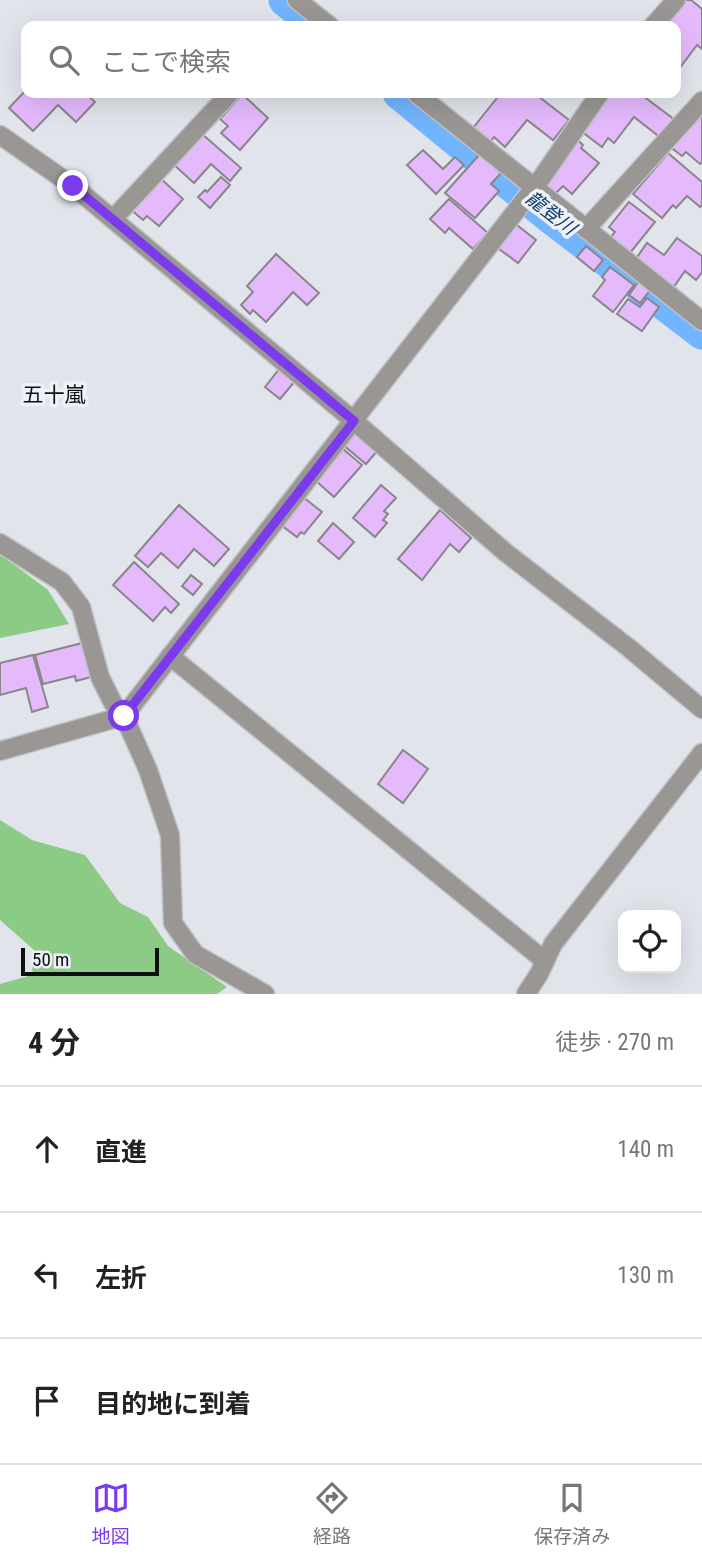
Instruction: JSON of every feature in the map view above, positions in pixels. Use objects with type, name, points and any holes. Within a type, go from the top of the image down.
[{"type":"street","points":[[297,0],[309,20]]},
{"type":"street","points":[[657,21],[676,0]]},
{"type":"street","points":[[113,219],[225,98]]},
{"type":"street","points":[[422,98],[702,321]]},
{"type":"street","points":[[0,751],[124,716],[534,188],[597,98]]},
{"type":"street","points":[[586,229],[702,101]]},
{"type":"street","points":[[0,135],[73,186],[354,421],[505,552],[629,648],[702,709]]},
{"type":"street","points":[[0,543],[62,582],[81,607],[100,677],[113,704],[124,716],[148,770],[170,835],[173,923],[195,954],[265,994]]},
{"type":"street","points":[[170,656],[545,961]]},
{"type":"street","points":[[526,994],[553,944],[702,754]]},
{"type":"green space","points":[[0,554],[48,590],[69,624],[0,638]]},
{"type":"green space","points":[[0,820],[32,840],[85,855],[120,903],[148,917],[168,946],[227,987],[217,994],[0,994],[0,984],[32,975],[34,950],[0,920]]},
{"type":"building","points":[[682,0],[691,0],[702,9],[702,49],[697,45],[681,66],[681,21],[667,21]]},
{"type":"building","points":[[21,95],[21,98],[91,98],[95,102],[76,122],[58,105],[33,131],[9,108]]},
{"type":"building","points":[[238,98],[246,98],[268,118],[240,150],[221,133],[228,126],[220,119]]},
{"type":"building","points":[[497,98],[540,98],[569,120],[553,140],[527,120],[505,147],[494,137],[490,142],[473,128]]},
{"type":"building","points":[[606,98],[646,98],[675,120],[661,138],[634,117],[614,143],[608,138],[602,147],[581,131]]},
{"type":"building","points":[[702,106],[700,164],[686,152],[682,156],[669,146]]},
{"type":"building","points":[[201,133],[241,168],[230,181],[211,164],[194,183],[173,164]]},
{"type":"building","points":[[574,137],[583,145],[581,148],[599,163],[572,194],[563,186],[554,195],[539,183]]},
{"type":"building","points":[[423,150],[443,169],[455,157],[464,165],[436,194],[407,165]]},
{"type":"building","points":[[668,153],[702,182],[702,205],[700,207],[687,196],[676,208],[673,205],[662,218],[633,194]]},
{"type":"building","points":[[480,154],[501,173],[491,184],[499,191],[475,218],[445,193]]},
{"type":"building","points":[[159,177],[183,199],[159,226],[147,216],[143,220],[130,209]]},
{"type":"building","points":[[221,177],[230,185],[210,208],[198,197],[205,190],[207,192]]},
{"type":"building","points":[[449,199],[488,233],[473,249],[449,228],[445,233],[430,219]]},
{"type":"building","points":[[629,202],[655,222],[630,253],[610,238],[615,232],[609,227]]},
{"type":"building","points":[[513,222],[536,240],[518,263],[495,246]]},
{"type":"building","points":[[677,238],[702,256],[702,272],[696,280],[685,271],[673,288],[635,260],[647,243],[664,255]]},
{"type":"building","points":[[586,246],[603,260],[594,271],[577,257]]},
{"type":"building","points":[[276,254],[319,293],[307,305],[293,292],[266,322],[253,310],[250,314],[241,305],[253,292],[247,286]]},
{"type":"building","points":[[610,267],[634,285],[613,312],[593,296],[605,280],[602,277]]},
{"type":"building","points":[[639,281],[651,289],[640,303],[629,295]]},
{"type":"building","points":[[647,298],[659,307],[642,331],[617,314],[628,299],[640,307]]},
{"type":"building","points":[[280,368],[295,381],[280,399],[265,387]]},
{"type":"building","points":[[355,428],[379,449],[366,464],[342,444]]},
{"type":"building","points":[[343,449],[362,465],[334,497],[316,481]]},
{"type":"building","points":[[381,485],[396,498],[384,511],[388,514],[383,520],[387,523],[375,537],[353,518]]},
{"type":"building","points":[[303,497],[322,512],[304,534],[301,532],[297,537],[281,525]]},
{"type":"building","points":[[179,505],[229,549],[214,566],[194,549],[178,568],[161,553],[148,567],[135,556]]},
{"type":"building","points":[[440,510],[471,538],[459,552],[450,544],[422,580],[398,559]]},
{"type":"building","points":[[333,523],[354,542],[339,559],[318,541]]},
{"type":"building","points":[[134,562],[179,604],[171,613],[165,607],[153,621],[113,585]]},
{"type":"building","points":[[191,575],[202,584],[193,595],[182,586]]},
{"type":"building","points":[[82,643],[91,677],[76,681],[75,676],[43,684],[35,655]]},
{"type":"building","points":[[33,655],[48,707],[32,712],[26,688],[0,695],[0,663]]},
{"type":"building","points":[[403,750],[428,769],[403,803],[378,784]]},
{"type":"waterway","name":"龍登川","points":[[285,0],[312,21]]},
{"type":"waterway","name":"龍登川","points":[[405,98],[550,217],[702,333]]},
{"type":"district","name":"五十嵐","points":[[54,395]]},
{"type":"route","points":[[73,186],[354,421],[124,716]]}]
